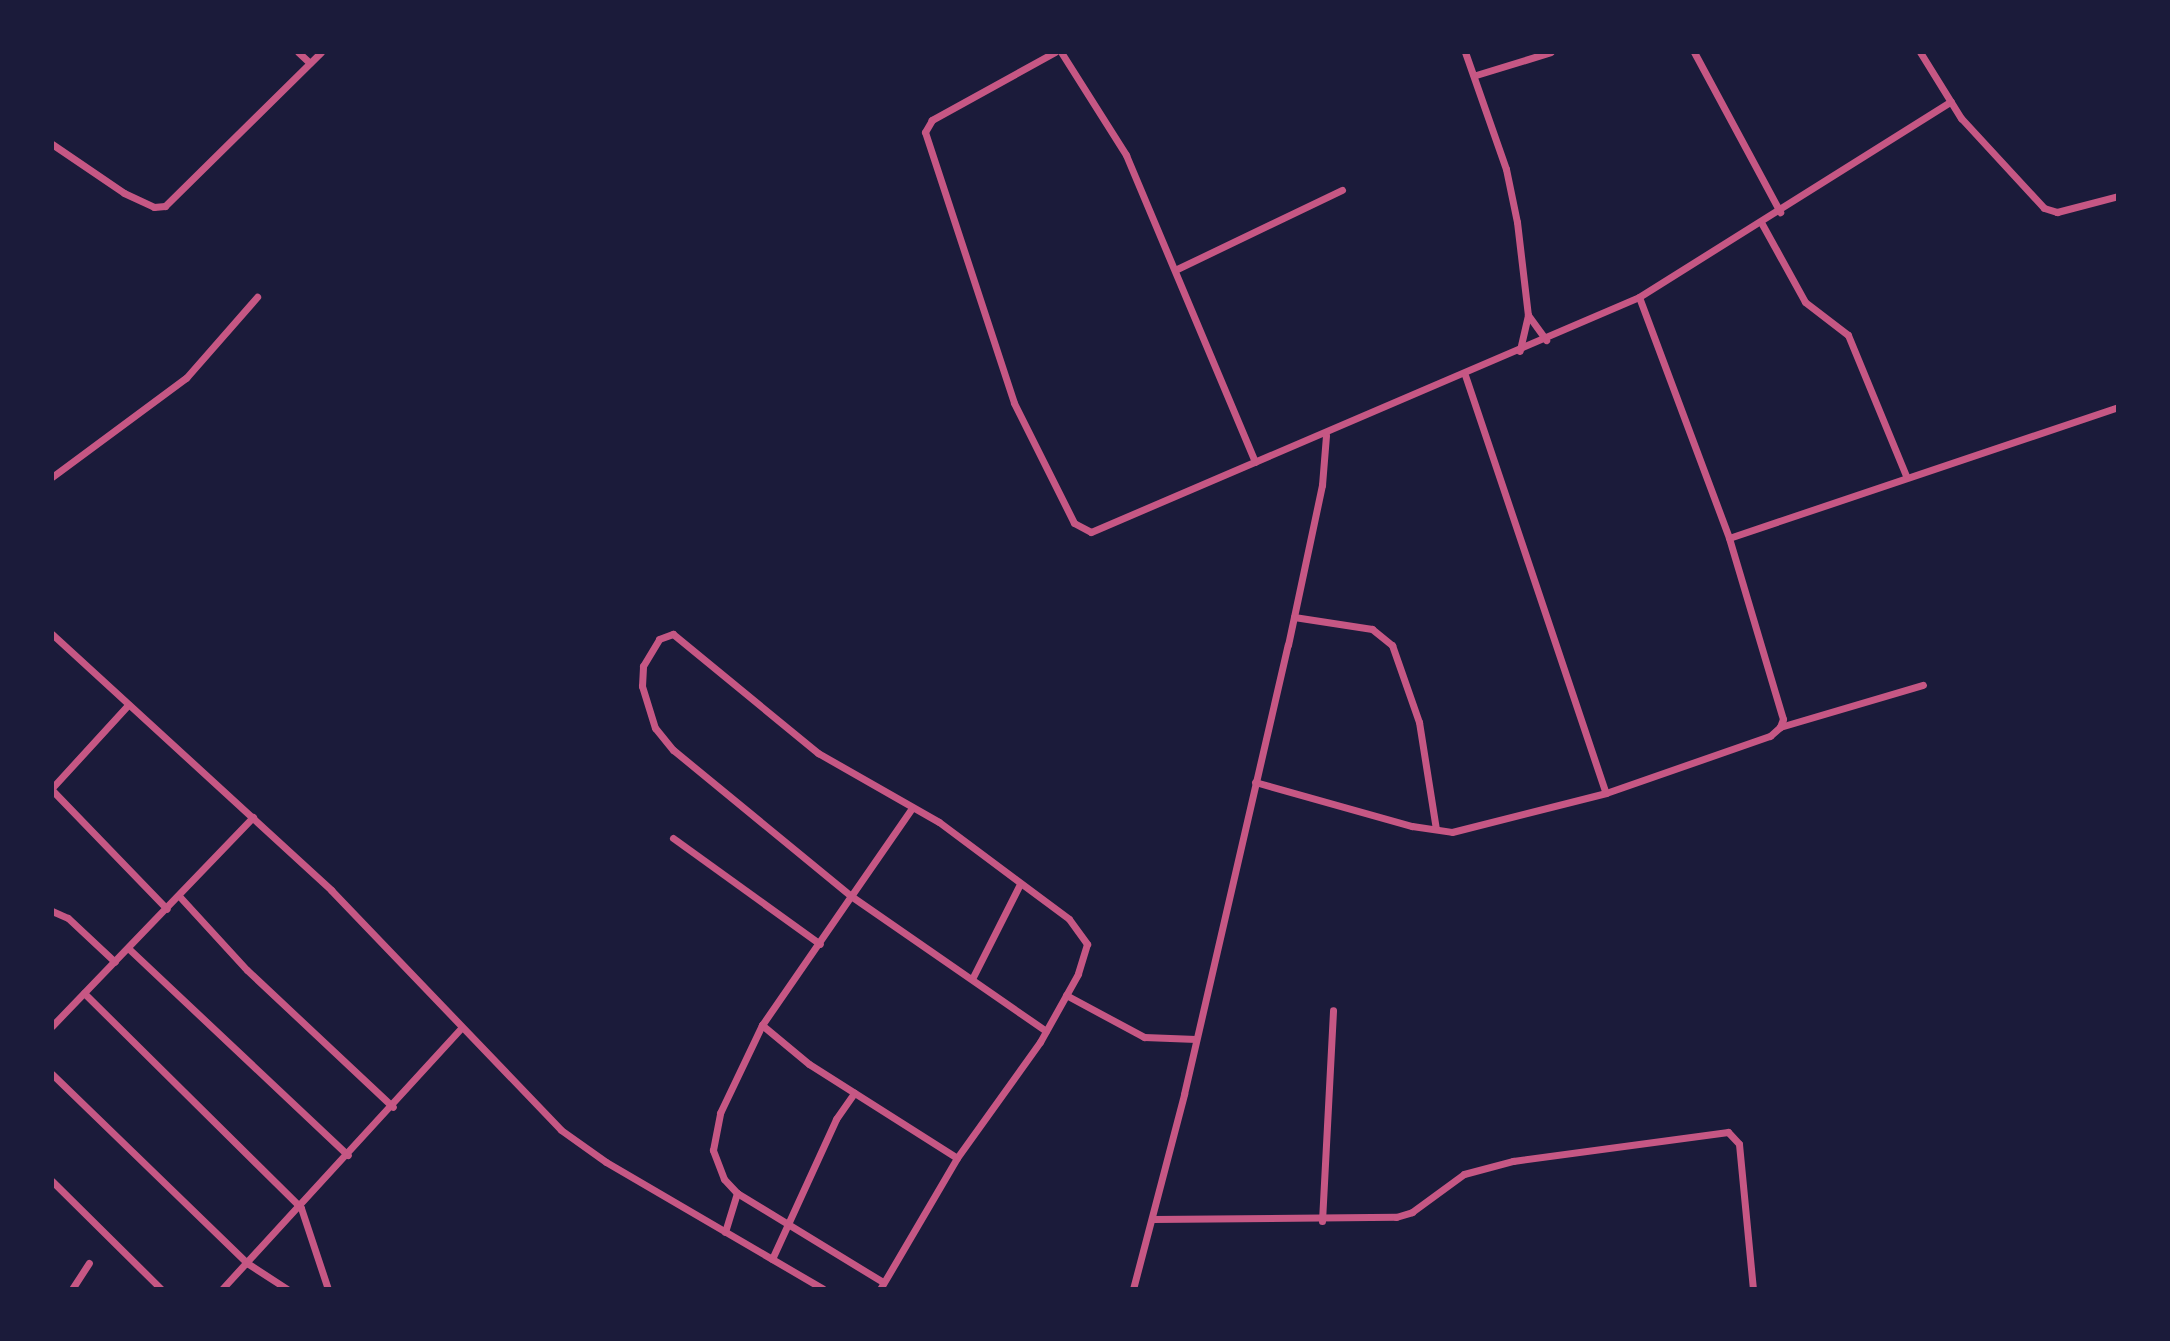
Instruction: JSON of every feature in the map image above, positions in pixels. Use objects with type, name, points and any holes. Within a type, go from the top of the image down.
[{"type":"street","points":[[298,52],[310,63]]},
{"type":"street","points":[[52,144],[124,193],[154,207],[165,206],[321,52]]},
{"type":"street","points":[[1055,52],[932,120],[925,132],[1014,403],[1074,523],[1091,532],[1326,435],[1639,297],[1762,224],[1951,101]]},
{"type":"street","points":[[1061,52],[1126,155],[1177,269],[1255,462]]},
{"type":"street","points":[[1465,52],[1476,75],[1512,195],[1528,315],[1520,351]]},
{"type":"street","points":[[1476,75],[1551,52]]},
{"type":"street","points":[[1694,52],[1780,212]]},
{"type":"street","points":[[1920,52],[1951,101],[2044,208],[2057,212],[2118,196]]},
{"type":"street","points":[[1177,269],[1342,190]]},
{"type":"street","points":[[1762,224],[1805,302],[1848,335],[1906,476]]},
{"type":"street","points":[[52,477],[186,378],[257,297]]},
{"type":"street","points":[[1639,297],[1729,538],[1783,719],[1780,727]]},
{"type":"street","points":[[1528,315],[1546,340]]},
{"type":"street","points":[[1465,375],[1606,793]]},
{"type":"street","points":[[1729,538],[2118,407]]},
{"type":"street","points":[[1133,1289],[1196,1039],[1294,617],[1322,485],[1326,435]]},
{"type":"street","points":[[1294,617],[1372,629],[1392,645],[1419,722],[1436,829]]},
{"type":"street","points":[[52,634],[331,890],[561,1130],[823,1289]]},
{"type":"street","points":[[912,808],[851,896],[820,944],[762,1025],[720,1113],[714,1140],[716,1161],[737,1193],[882,1286],[957,1158],[1046,1031],[1089,952],[1087,944],[1069,919],[939,822],[818,753],[685,639],[673,634],[659,639],[643,666],[642,686],[655,728],[673,750],[851,896],[1046,1031]]},
{"type":"street","points":[[1255,782],[1452,832],[1606,793],[1770,736],[1780,727],[1923,685]]},
{"type":"street","points":[[128,705],[52,789],[167,909]]},
{"type":"street","points":[[52,1026],[180,897],[253,817]]},
{"type":"street","points":[[673,838],[820,944]]},
{"type":"street","points":[[972,979],[1020,884]]},
{"type":"street","points":[[180,897],[247,970],[393,1107]]},
{"type":"street","points":[[52,911],[68,918],[115,962]]},
{"type":"street","points":[[128,948],[348,1155]]},
{"type":"street","points":[[84,993],[301,1208],[328,1289]]},
{"type":"street","points":[[1066,995],[1144,1037],[1196,1039]]},
{"type":"street","points":[[1322,1221],[1333,1010]]},
{"type":"street","points":[[762,1025],[854,1093],[957,1158]]},
{"type":"street","points":[[222,1289],[301,1208],[461,1028]]},
{"type":"street","points":[[52,1074],[247,1263],[287,1289]]},
{"type":"street","points":[[772,1259],[830,1131],[854,1093]]},
{"type":"street","points":[[1152,1219],[1322,1221],[1396,1217],[1412,1212],[1464,1174],[1513,1161],[1728,1132],[1739,1144],[1753,1289]]},
{"type":"street","points":[[52,1181],[161,1289]]},
{"type":"street","points":[[725,1232],[737,1193]]},
{"type":"street","points":[[72,1289],[89,1263]]}]
